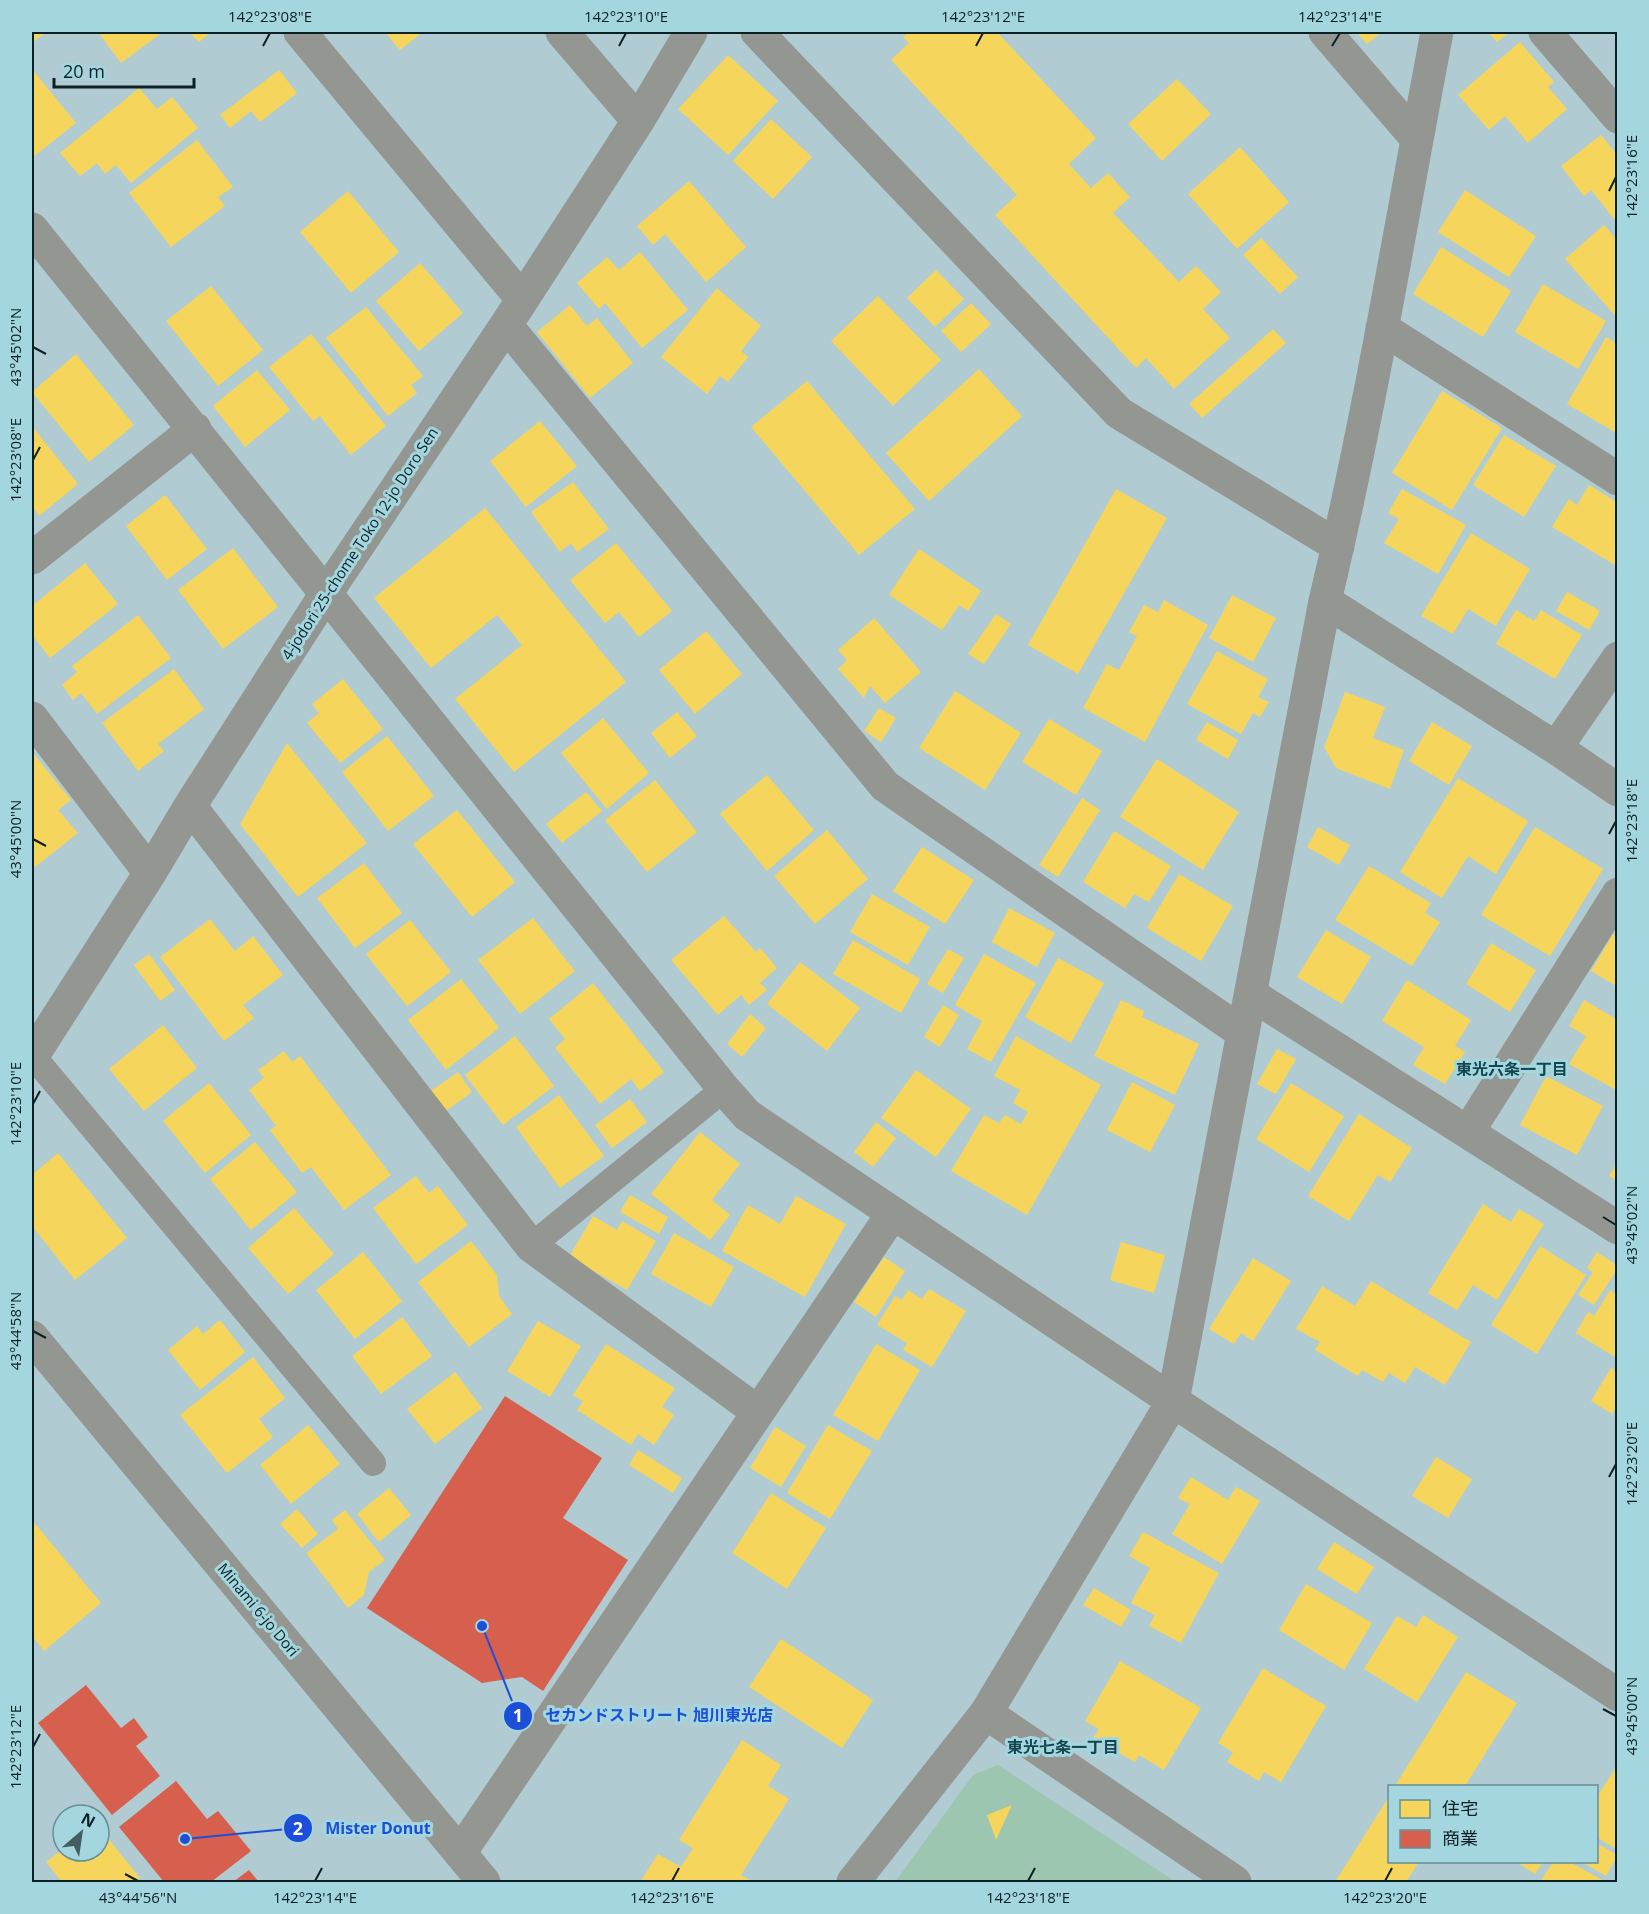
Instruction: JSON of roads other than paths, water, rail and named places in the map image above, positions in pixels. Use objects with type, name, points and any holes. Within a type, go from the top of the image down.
[{"type":"street","points":[[300,32],[514,312],[885,786],[1243,1033]]},
{"type":"street","points":[[562,32],[638,121]]},
{"type":"street","name":"4-jodori 25-chome Toko 12-jo Doro Sen","points":[[32,1057],[325,595],[514,312],[638,121],[692,32]]},
{"type":"street","points":[[757,32],[1119,413],[1338,546]]},
{"type":"street","points":[[1325,32],[1417,139]]},
{"type":"street","points":[[853,1882],[986,1713],[1173,1401],[1252,995],[1325,601],[1382,328],[1437,32]]},
{"type":"street","points":[[1545,32],[1617,117]]},
{"type":"street","points":[[32,229],[195,429],[325,595],[747,1115],[1617,1695]]},
{"type":"street","points":[[1382,328],[1617,479]]},
{"type":"street","points":[[32,558],[195,429]]},
{"type":"street","points":[[1325,601],[1556,748],[1617,790]]},
{"type":"street","points":[[1556,748],[1617,658]]},
{"type":"street","points":[[32,718],[150,873]]},
{"type":"street","points":[[190,806],[531,1246],[758,1412]]},
{"type":"street","points":[[1468,1132],[1617,894]]},
{"type":"street","points":[[1252,995],[1617,1228]]},
{"type":"street","points":[[460,1853],[893,1213]]},
{"type":"street","name":"Minami 6-jo Dori","points":[[32,1337],[484,1882]]},
{"type":"street","points":[[986,1713],[1235,1882]]},
{"type":"lane","points":[[32,1057],[373,1463]]},
{"type":"lane","points":[[531,1246],[724,1089]]},
{"type":"place","name":"セカンドストリート 旭川東光店","points":[[482,1626]]},
{"type":"place","name":"Mister Donut","points":[[185,1839]]},
{"type":"district","name":"東光六条一丁目","points":[[1512,1069]]},
{"type":"district","name":"東光七条一丁目","points":[[1063,1747]]}]
